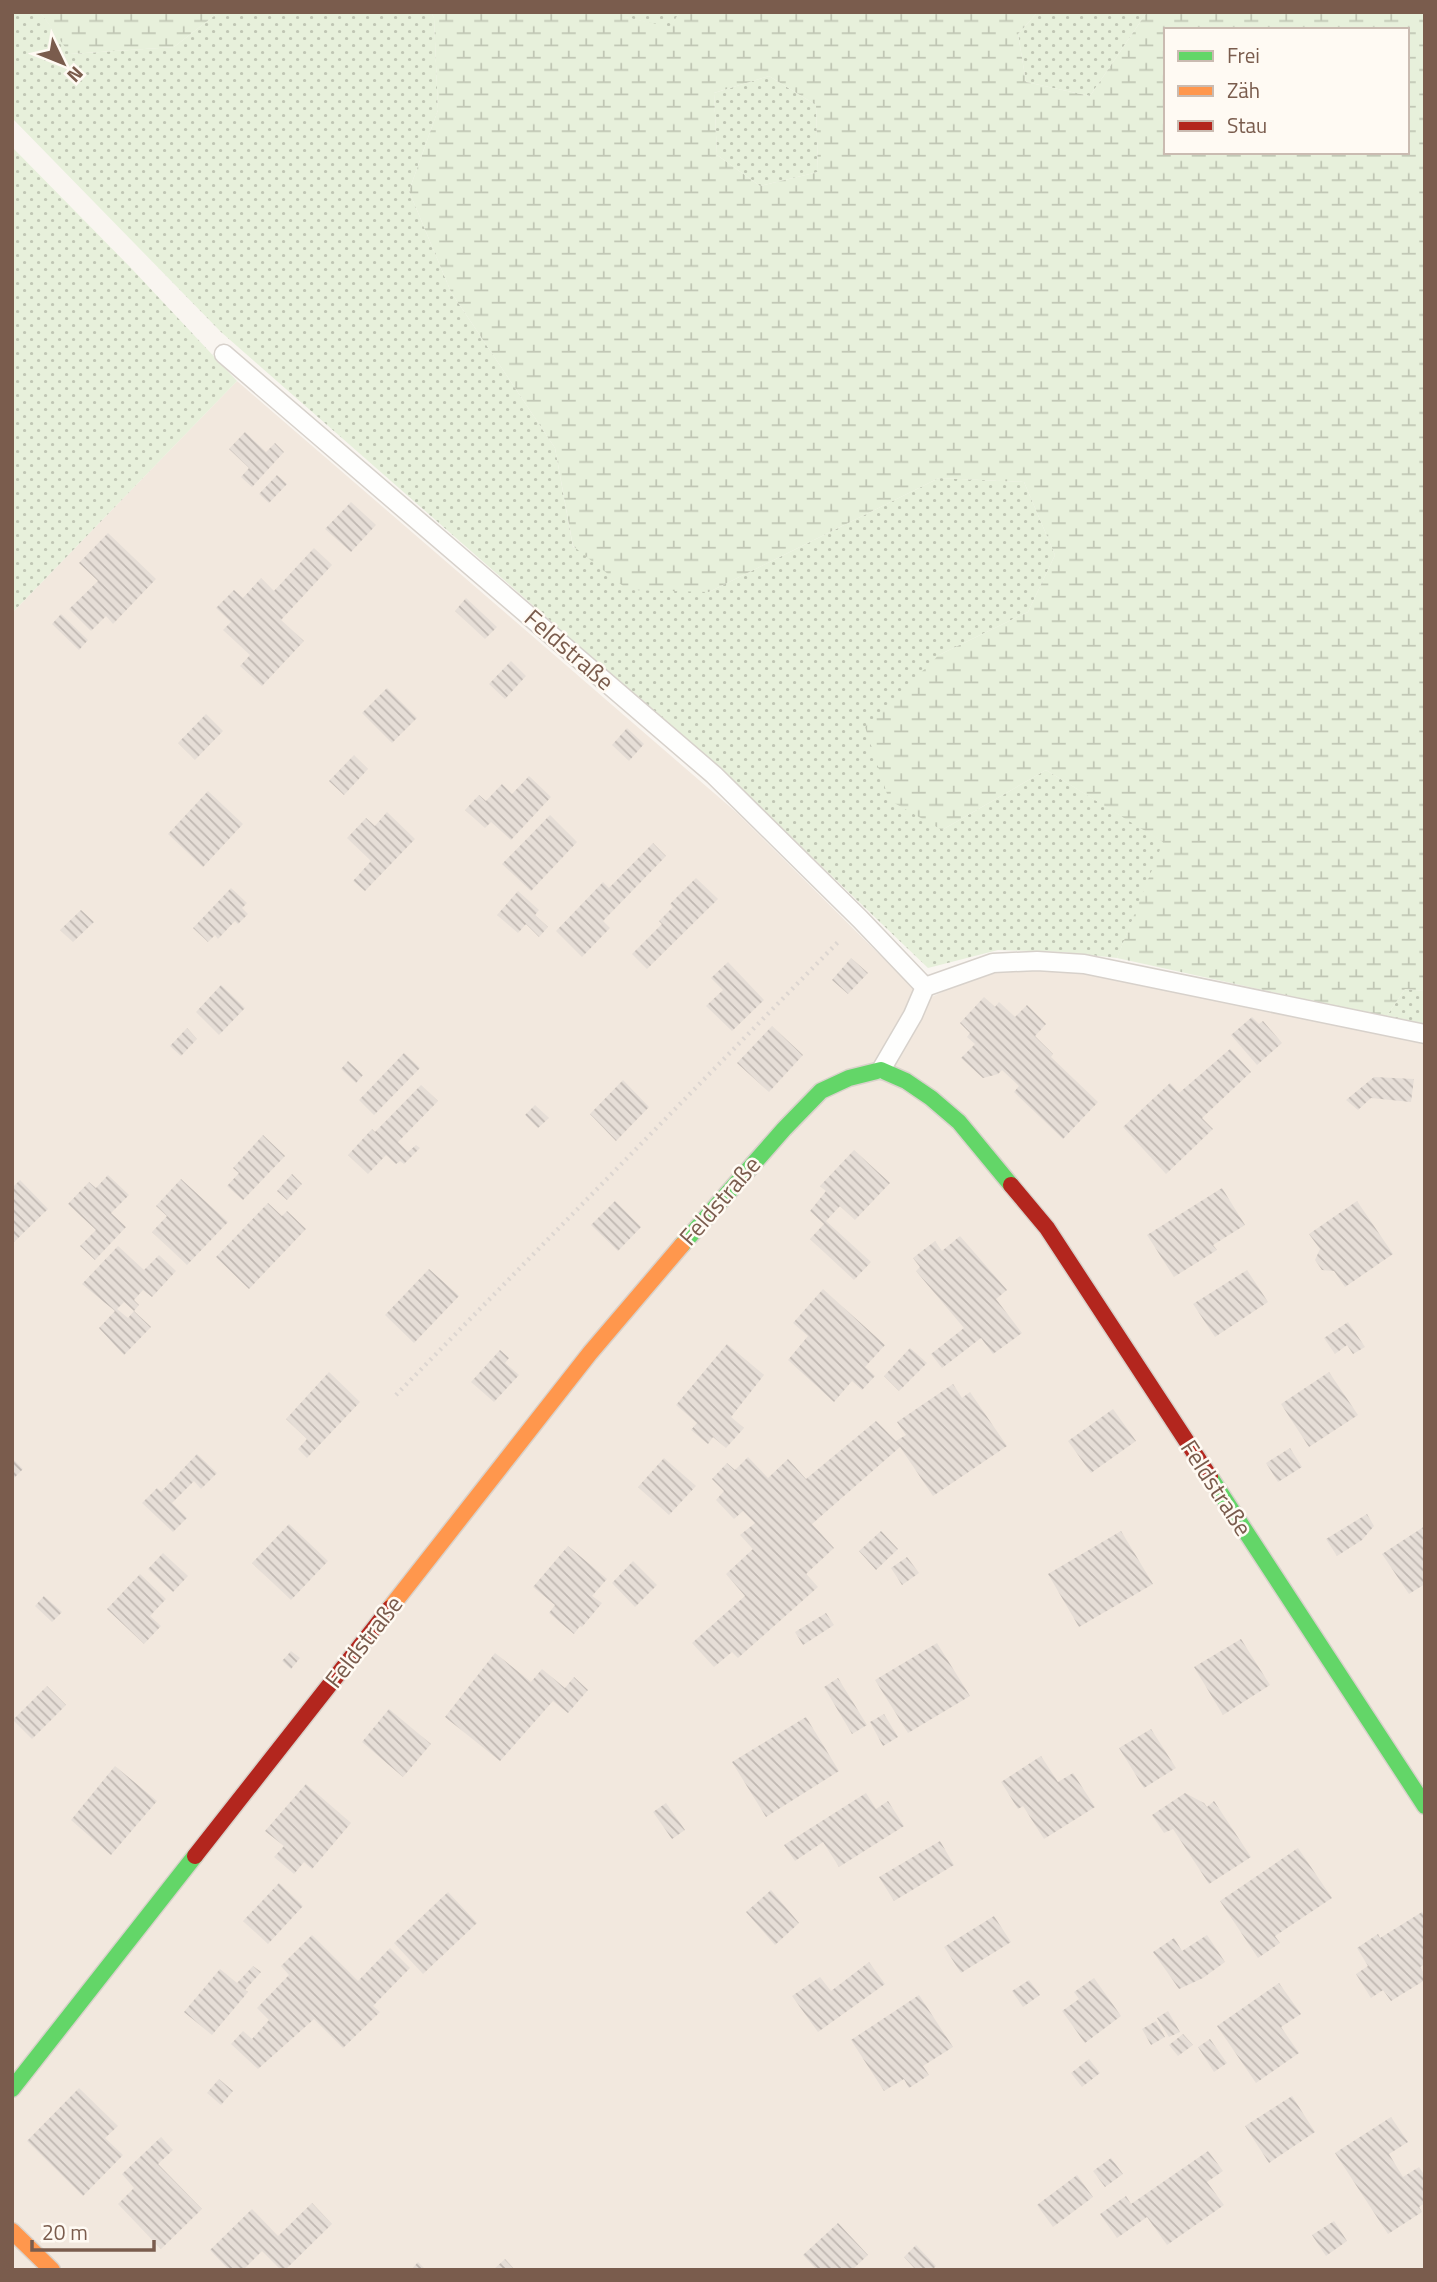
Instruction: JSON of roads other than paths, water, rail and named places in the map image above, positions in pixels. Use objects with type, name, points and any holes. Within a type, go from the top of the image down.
[{"type":"street","name":"Feldstraße","points":[[12,2089],[590,1353],[697,1227],[821,1091],[849,1078],[881,1070],[906,1081],[959,1122],[1047,1228],[1425,1806]]},
{"type":"street","points":[[12,2231],[52,2270]]},
{"type":"lane","name":"Feldstraße","points":[[224,354],[714,775],[925,987]]},
{"type":"lane","points":[[881,1070],[913,1015],[925,987],[993,963],[1037,961],[1084,964],[1425,1034]]}]
